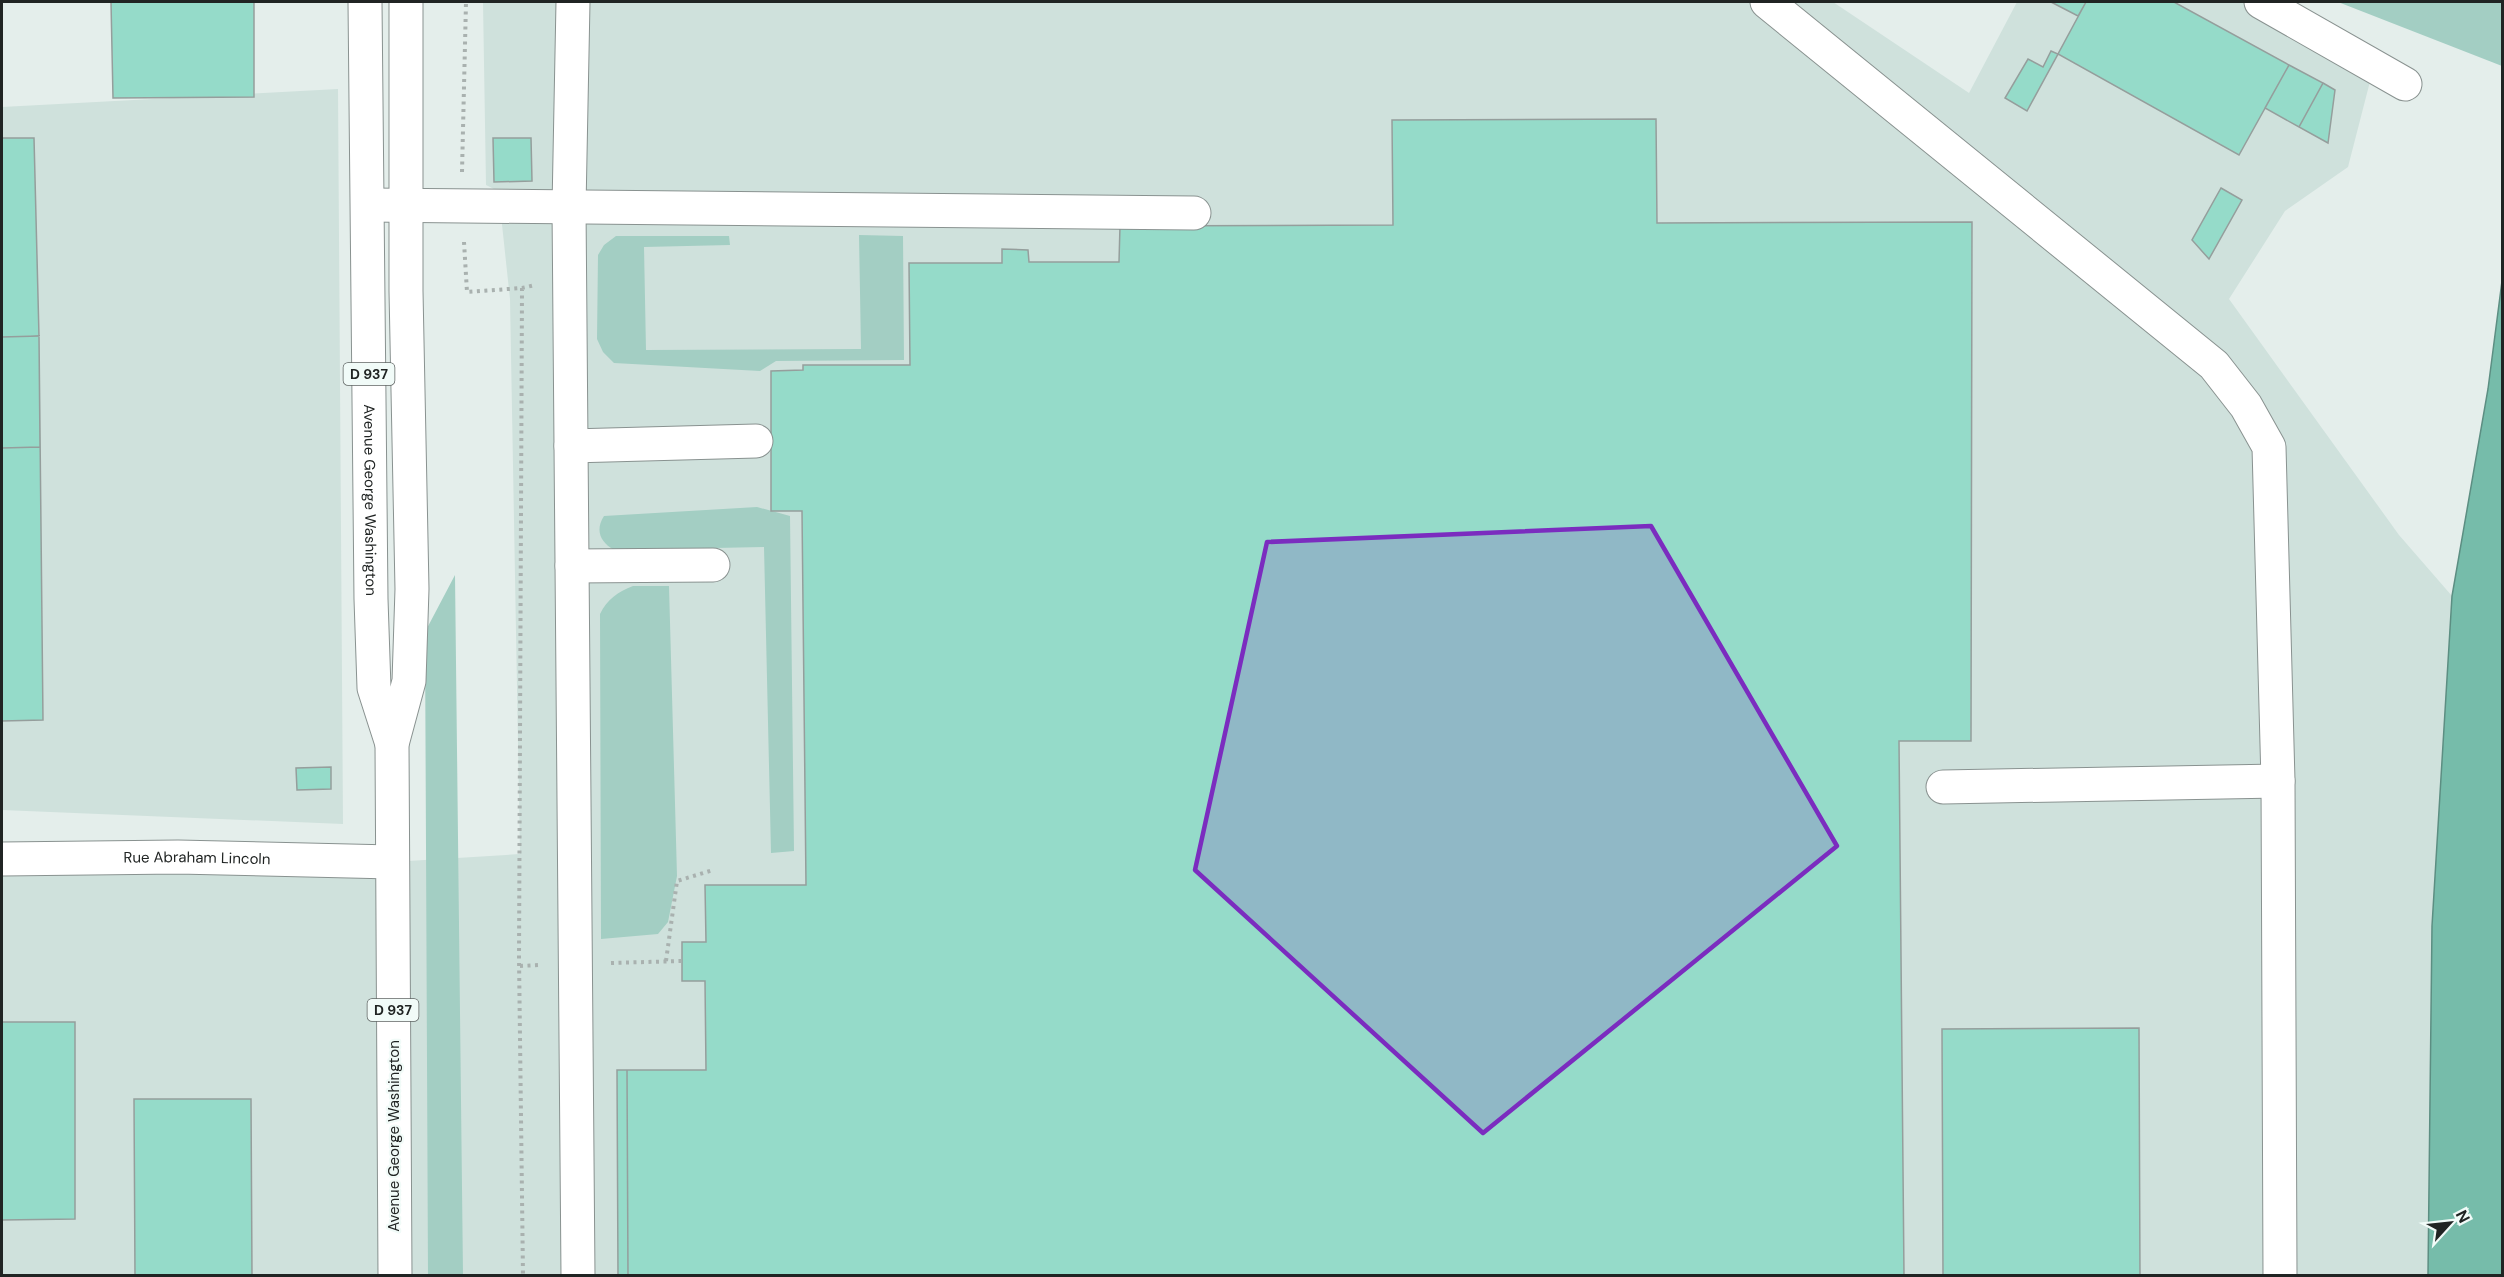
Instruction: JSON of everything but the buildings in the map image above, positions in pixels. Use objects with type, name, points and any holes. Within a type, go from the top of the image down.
[{"type":"main road","name":"Avenue George Washington","points":[[365,2],[371,599],[374,688],[392,744]]},
{"type":"main road","name":"Avenue George Washington","points":[[395,1275],[392,744],[409,681],[412,589],[406,206],[406,2]]},
{"type":"main road","points":[[573,2],[569,207],[578,1275]]},
{"type":"main road","points":[[1767,2],[2214,365],[2246,406],[2269,447],[2278,782],[2280,1275]]},
{"type":"main road","points":[[2261,2],[2405,84]]},
{"type":"main road","points":[[368,205],[1194,213]]},
{"type":"main road","points":[[571,446],[756,441]]},
{"type":"main road","points":[[572,566],[713,565]]},
{"type":"main road","points":[[1943,788],[2278,782]]},
{"type":"main road","name":"Rue Abraham Lincoln","points":[[2,859],[178,857],[392,862]]},
{"type":"path","points":[[466,2],[461,206],[467,292],[522,288],[570,276]]},
{"type":"path","points":[[522,288],[519,958],[523,1275]]},
{"type":"path","points":[[666,961],[677,881],[713,870]]},
{"type":"highlighted area","points":[[1651,526],[1837,846],[1483,1133],[1195,870],[1267,542]]},
{"type":"shaded area","points":[[483,2],[1833,2],[1969,93],[2017,2],[2261,2],[2374,66],[2348,167],[2285,211],[2229,299],[2399,535],[2452,596],[2432,926],[2428,1275],[2,1276],[2,853],[392,862],[520,854],[510,299],[500,206],[502,193],[486,185]]},
{"type":"shaded area","points":[[2338,2],[2502,2],[2502,66]]},
{"type":"shaded area","points":[[338,89],[343,824],[2,810],[2,107]]},
{"type":"shaded area","points":[[859,235],[903,236],[904,360],[776,361],[760,371],[614,363],[603,352],[597,339],[598,255],[604,245],[616,236],[729,236],[730,245],[644,247],[646,350],[861,349]]},
{"type":"shaded area","points":[[2502,281],[2502,1275],[2428,1275],[2432,926],[2452,596],[2488,389]]},
{"type":"shaded area","points":[[757,507],[790,516],[794,851],[771,853],[764,547],[614,550],[605,543],[600,535],[601,521],[604,516]]},
{"type":"shaded area","points":[[455,575],[463,1275],[428,1275],[425,632]]},
{"type":"shaded area","points":[[633,586],[669,586],[677,876],[668,922],[658,934],[601,939],[600,614],[614,597]]}]
